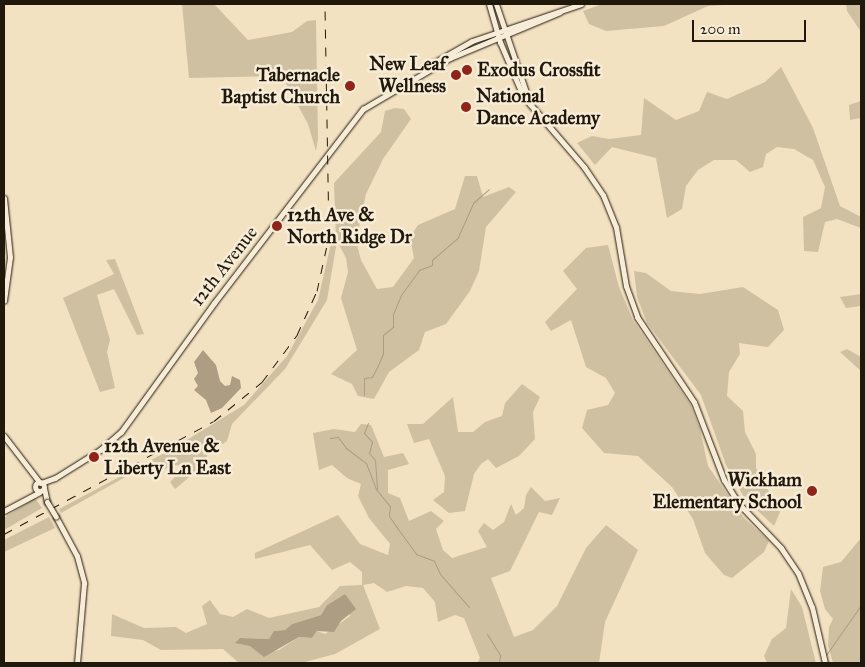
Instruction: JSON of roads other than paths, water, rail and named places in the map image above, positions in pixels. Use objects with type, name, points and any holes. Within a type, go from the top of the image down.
[{"type":"street","points":[[490,4],[497,32],[515,80],[530,104],[584,167],[603,195],[616,227],[626,286],[640,324],[694,402],[728,487],[742,507],[781,548],[798,573],[812,607],[824,663]]},
{"type":"street","points":[[496,4],[530,104]]},
{"type":"street","name":"12th Avenue","points":[[418,74],[581,4]]},
{"type":"street","name":"12th Avenue","points":[[4,511],[106,445],[126,426],[214,303],[356,115],[449,51],[504,29],[560,12]]},
{"type":"street","points":[[4,198],[10,257],[4,301]]},
{"type":"street","points":[[4,436],[40,487],[77,556],[84,583],[77,663]]},
{"type":"waterway","points":[[364,395],[364,378],[372,377],[383,354],[383,335],[393,327],[393,314],[401,295],[419,270],[432,265],[432,260],[458,237],[473,203],[489,189]]},
{"type":"waterway","points":[[368,423],[364,433],[372,442],[369,453],[375,460],[377,489]]},
{"type":"waterway","points":[[330,438],[338,437],[346,448],[366,463],[376,489],[390,506],[389,516],[398,529],[416,554],[434,561],[440,574],[469,607]]},
{"type":"waterway","points":[[826,655],[861,605]]},
{"type":"waterway","points":[[487,634],[500,655],[499,663]]},
{"type":"railway","points":[[4,534],[214,421],[262,382],[297,335],[317,291],[329,236],[325,4]]},
{"type":"place","name":"Exodus Crossfit","points":[[467,70]]},
{"type":"place","name":"New Leaf Wellness","points":[[456,75]]},
{"type":"place","name":"Tabernacle Baptist Church","points":[[350,86]]},
{"type":"place","name":"National Dance Academy","points":[[466,107]]},
{"type":"place","name":"12th Ave & North Ridge Dr","points":[[277,226]]},
{"type":"place","name":"12th Avenue & Liberty Ln East","points":[[94,457]]},
{"type":"place","name":"Wickham Elementary School","points":[[812,491]]}]
